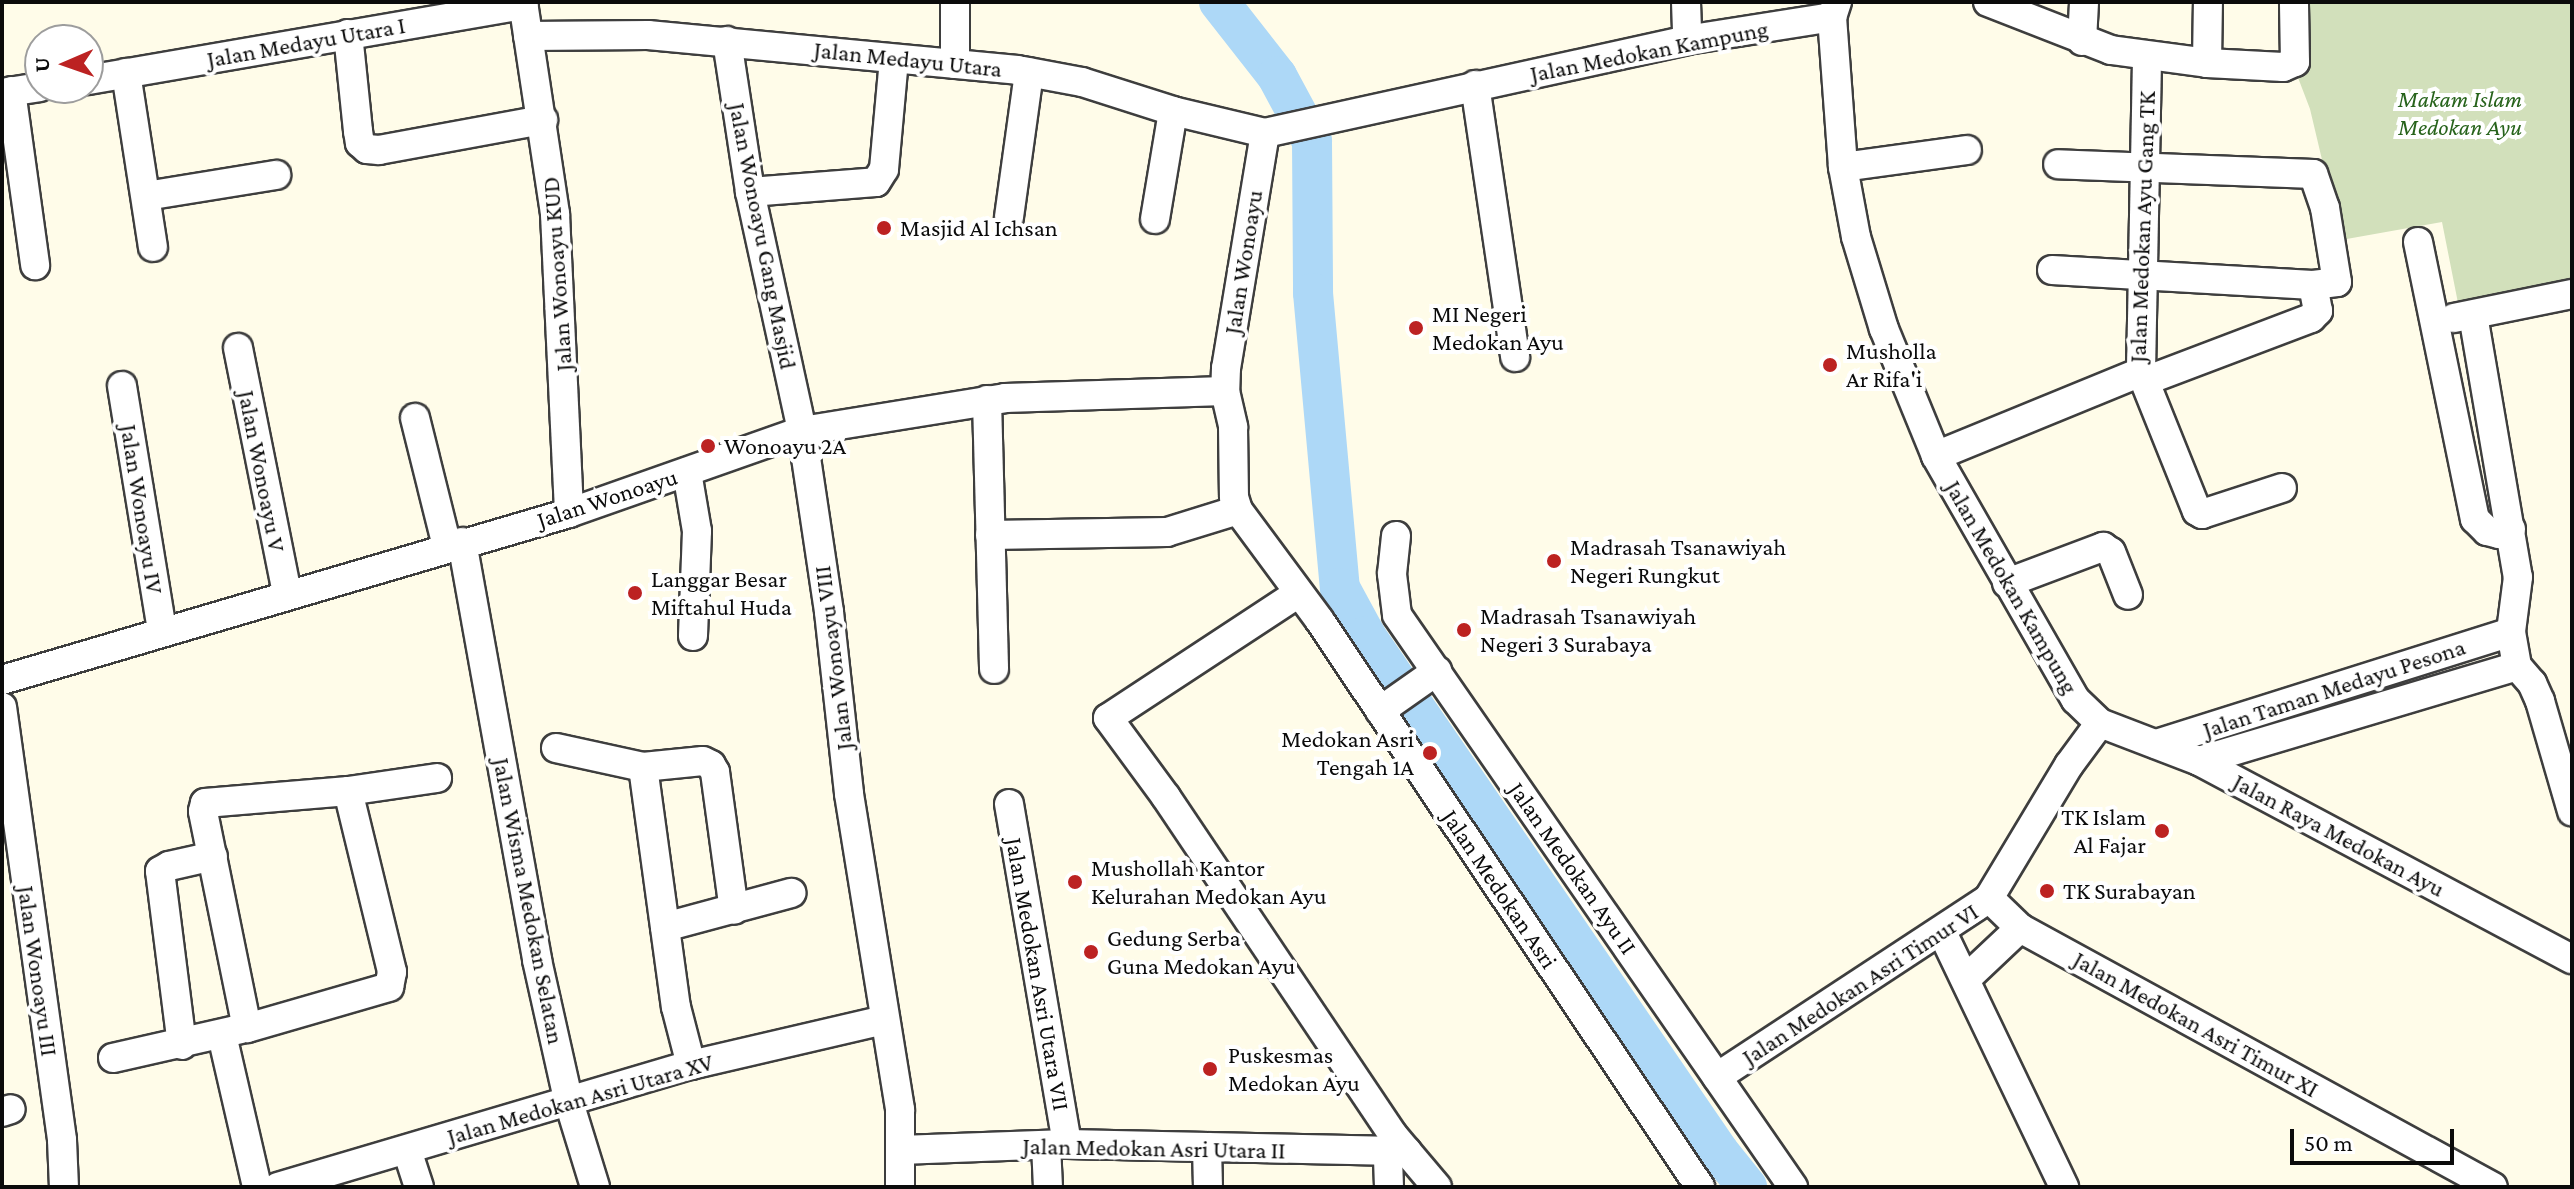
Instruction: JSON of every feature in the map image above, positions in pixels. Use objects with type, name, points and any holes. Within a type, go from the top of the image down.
[{"type":"street","points":[[955,2],[955,64]]},
{"type":"street","points":[[1686,2],[1687,40]]},
{"type":"street","points":[[1988,2],[2082,41],[2147,57],[2283,67],[2295,62],[2294,2]]},
{"type":"street","points":[[2082,41],[2084,2]]},
{"type":"street","points":[[2207,63],[2208,2]]},
{"type":"street","name":"Jalan Medayu Utara I","points":[[104,77],[524,4]]},
{"type":"street","name":"Jalan Wonoayu KUD","points":[[524,4],[543,120],[561,291],[569,513]]},
{"type":"street","name":"Jalan Medokan Kampung","points":[[1272,132],[1475,85],[1834,10],[1843,167],[1856,237],[1884,329],[1936,456],[2055,670],[2076,700],[2100,723]]},
{"type":"street","points":[[348,34],[358,131],[360,143],[367,149],[379,150],[543,120]]},
{"type":"street","name":"Jalan Medayu Utara","points":[[528,36],[648,35],[1029,72],[1082,82],[1173,111],[1272,132]]},
{"type":"street","name":"Jalan Wonoayu Gang Masjid","points":[[727,41],[750,192],[802,431]]},
{"type":"street","name":"Jalan Medokan Ayu Gang TK","points":[[1936,456],[2143,376],[2147,57]]},
{"type":"street","points":[[750,192],[876,182],[884,169],[894,59]]},
{"type":"street","points":[[1009,217],[1029,72]]},
{"type":"street","points":[[126,73],[153,247]]},
{"type":"street","points":[[1475,85],[1515,357]]},
{"type":"street","points":[[6,92],[35,265]]},
{"type":"street","points":[[1155,219],[1173,111]]},
{"type":"street","name":"Jalan Wonoayu","points":[[1272,132],[1225,391],[1233,427],[1233,488],[1238,510],[1297,594]]},
{"type":"street","points":[[1843,167],[1967,150]]},
{"type":"street","points":[[2052,270],[2313,285],[2337,282],[2325,208],[2313,174],[2058,164]]},
{"type":"street","points":[[146,196],[276,175]]},
{"type":"street","points":[[2418,242],[2475,519],[2487,531],[2499,534],[2511,529]]},
{"type":"street","points":[[2282,488],[2202,514],[2197,511],[2143,376],[2311,318],[2318,311],[2313,285]]},
{"type":"street","points":[[2434,323],[2572,294]]},
{"type":"street","points":[[2473,315],[2518,577],[2511,632],[2517,666],[2532,683],[2540,701],[2572,811]]},
{"type":"street","name":"Jalan Wonoayu V","points":[[238,348],[287,594]]},
{"type":"street","name":"Jalan Wonoayu IV","points":[[122,386],[162,631]]},
{"type":"street","name":"Jalan Wonoayu","points":[[2,680],[454,544],[569,513],[802,431],[987,400],[1225,391]]},
{"type":"street","points":[[987,400],[994,669]]},
{"type":"street","name":"Jalan Wisma Medokan Selatan","points":[[415,418],[454,544],[493,702],[537,960],[568,1099],[595,1187]]},
{"type":"street","name":"Jalan Wonoayu VIII","points":[[802,431],[863,884],[900,1110],[900,1187]]},
{"type":"street","points":[[687,472],[697,531],[693,636]]},
{"type":"street","points":[[990,535],[1167,532],[1238,510]]},
{"type":"street","name":"Jalan Medokan Ayu II","points":[[1396,536],[1392,574],[1397,615],[1431,675],[1793,1187]]},
{"type":"street","points":[[2007,583],[2096,547],[2103,547],[2111,552],[2128,595]]},
{"type":"street","points":[[1297,594],[1108,718],[1166,797],[1396,1146],[1437,1187]]},
{"type":"street","name":"Jalan Medokan Asri","points":[[1297,594],[1384,707],[1700,1187]]},
{"type":"street","name":"Jalan Taman Medayu Pesona","points":[[2156,744],[2511,632]]},
{"type":"street","points":[[2441,655],[2449,686]]},
{"type":"street","name":"Jalan Taman Medayu Pesona","points":[[2199,761],[2517,666]]},
{"type":"street","points":[[1384,707],[1431,675]]},
{"type":"street","name":"Jalan Wonoayu III","points":[[2,707],[62,1140],[64,1187]]},
{"type":"street","name":"Jalan Raya Medokan Ayu","points":[[2100,723],[2199,761],[2572,959]]},
{"type":"street","name":"Jalan Medokan Asri Timur VI","points":[[1717,1077],[1942,932],[1989,898],[2069,765],[2100,723]]},
{"type":"street","points":[[556,748],[643,767],[703,761],[715,772],[734,910]]},
{"type":"street","points":[[643,767],[676,1007],[691,1065]]},
{"type":"street","points":[[257,1187],[213,856],[203,811],[205,803],[348,791],[437,778]]},
{"type":"street","points":[[113,1058],[182,1045],[369,996],[389,987],[392,972],[348,791]]},
{"type":"street","name":"Jalan Medokan Asri Utara VII","points":[[1009,804],[1056,1145],[1048,1187]]},
{"type":"street","points":[[182,1045],[158,881],[160,871],[169,866],[213,856]]},
{"type":"street","points":[[665,927],[791,893]]},
{"type":"street","name":"Jalan Medokan Asri Timur XI","points":[[1989,898],[2020,928],[2493,1187]]},
{"type":"street","points":[[1967,978],[2020,928]]},
{"type":"street","points":[[1942,932],[1967,978],[2064,1187]]},
{"type":"street","name":"Jalan Medokan Asri Utara XV","points":[[278,1187],[691,1065],[884,1020]]},
{"type":"street","name":"Jalan Medokan Asri Utara II","points":[[900,1150],[1056,1145],[1396,1146]]},
{"type":"street","points":[[1389,1187],[1396,1146]]},
{"type":"street","points":[[1207,1147],[1208,1187]]},
{"type":"street","points":[[407,1150],[419,1187]]},
{"type":"green space","name":"Makam Islam Medokan Ayu","points":[[2298,2],[2572,2],[2572,291],[2458,303],[2442,222],[2341,240],[2310,109],[2297,75]]},
{"type":"waterway","points":[[1219,2],[1277,76],[1312,141],[1313,293],[1340,588],[1366,636],[1719,1152],[1747,1187]]},
{"type":"place","name":"Masjid Al Ichsan","points":[[884,228]]},
{"type":"place","name":"MI Negeri Medokan Ayu","points":[[1416,328]]},
{"type":"place","name":"Musholla Ar Rifa'i","points":[[1830,365]]},
{"type":"place","name":"Wonoayu 2A","points":[[708,446]]},
{"type":"place","name":"Madrasah Tsanawiyah Negeri Rungkut","points":[[1554,561]]},
{"type":"place","name":"Langgar Besar Miftahul Huda","points":[[635,593]]},
{"type":"place","name":"Madrasah Tsanawiyah Negeri 3 Surabaya","points":[[1464,630]]},
{"type":"place","name":"Medokan Asri Tengah 1A","points":[[1430,753]]},
{"type":"place","name":"TK Islam Al Fajar","points":[[2162,831]]},
{"type":"place","name":"Mushollah Kantor Kelurahan Medokan Ayu","points":[[1075,882]]},
{"type":"place","name":"TK Surabayan","points":[[2047,891]]},
{"type":"place","name":"Gedung Serba Guna Medokan Ayu","points":[[1091,952]]},
{"type":"place","name":"Puskesmas Medokan Ayu","points":[[1210,1069]]}]
